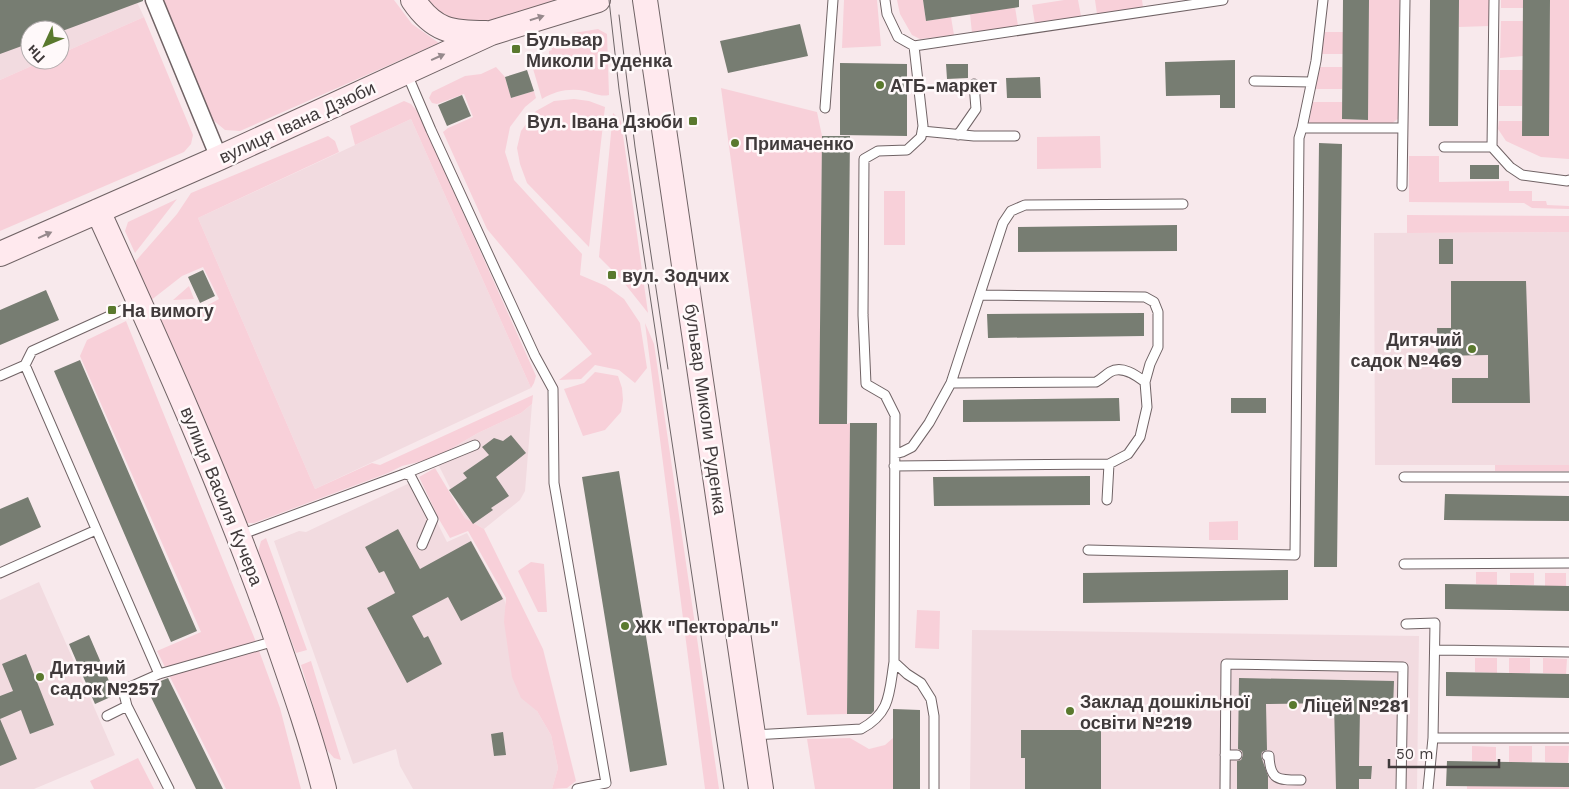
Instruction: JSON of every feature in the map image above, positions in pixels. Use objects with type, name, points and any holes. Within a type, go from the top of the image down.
[{"type":"street","points":[[154,0],[218,158]]},
{"type":"street","points":[[413,0],[432,22],[447,31],[491,33]]},
{"type":"street","name":"вулиця Івана Дзюби","points":[[0,254],[218,158],[491,33],[598,0]]},
{"type":"street","name":"бульвар Миколи Руденка","points":[[645,0],[761,789]]},
{"type":"street","name":"вулиця Василя Кучера","points":[[98,211],[179,388],[240,535],[278,641],[324,789]]},
{"type":"lane","points":[[825,108],[833,0]]},
{"type":"lane","points":[[884,0],[887,14],[898,37],[914,46],[1223,0]]},
{"type":"lane","points":[[1088,550],[1295,554],[1299,138],[1316,61],[1323,0]]},
{"type":"lane","points":[[1402,186],[1406,0]]},
{"type":"lane","points":[[1494,0],[1492,147],[1510,167],[1522,176],[1567,182],[1569,180]]},
{"type":"lane","points":[[752,735],[861,730],[873,722],[884,710],[894,662],[895,415],[885,395],[866,384],[863,315],[864,159],[878,151],[907,150],[920,137],[924,126],[914,46]]},
{"type":"lane","points":[[407,71],[431,130],[535,356],[553,389],[554,483],[606,783],[578,789]]},
{"type":"lane","points":[[1254,81],[1311,82]]},
{"type":"lane","points":[[958,135],[976,110],[974,84]]},
{"type":"lane","points":[[1302,128],[1402,128]]},
{"type":"lane","points":[[922,131],[958,135],[1015,136]]},
{"type":"lane","points":[[1444,147],[1492,147]]},
{"type":"lane","points":[[894,454],[912,447],[929,423],[951,383],[1003,223],[1011,211],[1025,205],[1183,204]]},
{"type":"lane","points":[[894,466],[1109,464],[1128,454],[1140,437],[1148,407],[1145,382],[1150,364],[1158,347],[1158,312],[1154,302],[1145,297],[980,295]]},
{"type":"lane","points":[[0,376],[25,366],[32,351],[140,302]]},
{"type":"lane","points":[[25,366],[159,674]]},
{"type":"lane","points":[[951,383],[1096,382],[1104,378],[1111,371],[1123,370],[1134,373],[1145,382]]},
{"type":"lane","points":[[240,535],[404,474],[475,445]]},
{"type":"lane","points":[[1107,500],[1109,464]]},
{"type":"lane","points":[[404,474],[410,475],[433,519],[422,545]]},
{"type":"lane","points":[[1404,477],[1569,477]]},
{"type":"lane","points":[[0,573],[96,530]]},
{"type":"lane","points":[[1404,564],[1569,563]]},
{"type":"lane","points":[[1406,624],[1435,623],[1433,738],[1428,789]]},
{"type":"lane","points":[[169,789],[127,706],[123,690],[159,674],[278,641]]},
{"type":"lane","points":[[1436,650],[1569,652]]},
{"type":"lane","points":[[894,662],[921,683],[931,699],[934,716],[934,789]]},
{"type":"lane","points":[[1225,789],[1226,664],[1403,667],[1401,789]]},
{"type":"lane","points":[[107,716],[127,706]]},
{"type":"lane","points":[[1433,738],[1569,738]]},
{"type":"lane","points":[[1225,755],[1237,755]]},
{"type":"lane","points":[[1267,756],[1269,756],[1271,771],[1275,777],[1282,780],[1301,780]]},
{"type":"shaded area","points":[[0,0],[136,0],[144,17],[70,50],[70,20],[20,20],[20,70],[22,70],[0,80]]},
{"type":"shaded area","points":[[162,0],[394,0],[412,24],[439,43],[240,131],[225,130],[213,120]]},
{"type":"shaded area","points":[[423,0],[555,0],[494,22],[439,19]]},
{"type":"shaded area","points":[[844,0],[877,0],[881,46],[842,48]]},
{"type":"shaded area","points":[[897,0],[923,0],[926,21],[951,17],[954,35],[920,39],[912,35],[900,14]]},
{"type":"shaded area","points":[[1064,0],[1078,0],[1081,16],[1035,24],[1032,5]]},
{"type":"shaded area","points":[[1095,0],[1142,0],[1143,7],[1097,14]]},
{"type":"shaded area","points":[[1369,0],[1400,0],[1399,118],[1391,124],[1309,123],[1312,102],[1342,102],[1342,119],[1368,120]]},
{"type":"shaded area","points":[[1459,0],[1489,0],[1489,26],[1459,27]]},
{"type":"shaded area","points":[[1501,0],[1523,0],[1523,8],[1501,8]]},
{"type":"shaded area","points":[[1550,0],[1569,0],[1569,159],[1541,157],[1506,141],[1498,129],[1499,121],[1522,121],[1522,136],[1548,136]]},
{"type":"shaded area","points":[[1015,7],[1018,26],[972,33],[970,14]]},
{"type":"shaded area","points":[[144,17],[193,135],[191,144],[184,152],[0,231],[0,80],[22,70],[70,70],[70,50]]},
{"type":"shaded area","points":[[1501,21],[1523,21],[1523,56],[1500,58]]},
{"type":"shaded area","points":[[598,29],[607,34],[609,95],[568,90],[557,92],[542,99],[531,62],[549,60],[549,51],[552,50],[548,37],[558,36],[559,47],[572,48],[574,33]]},
{"type":"shaded area","points":[[1325,32],[1343,32],[1343,54],[1321,54]]},
{"type":"shaded area","points":[[496,67],[505,77],[511,98],[534,91],[536,98],[525,107],[510,127],[505,152],[514,180],[582,254],[580,275],[606,286],[624,299],[640,323],[647,368],[635,383],[619,370],[595,365],[581,379],[559,380],[592,354],[487,229],[443,132],[473,117],[464,94],[437,104],[432,103],[429,98],[432,92],[465,76],[481,74]]},
{"type":"shaded area","points":[[1318,67],[1342,67],[1342,89],[1315,89]]},
{"type":"shaded area","points":[[1500,70],[1523,70],[1522,106],[1499,106]]},
{"type":"shaded area","points":[[721,88],[817,112],[822,136],[819,424],[850,423],[847,714],[807,715]]},
{"type":"shaded area","points":[[574,99],[589,101],[605,107],[589,247],[527,183],[520,164],[517,148],[521,131],[536,111],[554,101]]},
{"type":"shaded area","points":[[404,101],[411,104],[418,112],[536,376],[531,388],[411,119],[355,145],[350,126]]},
{"type":"shaded area","points":[[613,113],[621,121],[648,313],[621,279],[599,257]]},
{"type":"shaded area","points":[[411,119],[531,388],[315,489],[198,218]]},
{"type":"shaded area","points":[[328,136],[335,141],[339,152],[198,218],[315,489],[372,463],[380,465],[533,395],[532,404],[521,413],[478,433],[435,458],[402,466],[388,473],[254,523],[247,523],[243,518],[153,308],[199,310],[219,299],[203,267],[182,276],[150,301],[134,263],[177,214],[191,193]]},
{"type":"shaded area","points":[[1100,136],[1101,168],[1037,169],[1037,137]]},
{"type":"shaded area","points":[[1409,156],[1439,156],[1439,182],[1509,181],[1509,191],[1532,191],[1532,201],[1546,201],[1547,205],[1569,206],[1569,209],[1532,208],[1524,203],[1409,202]]},
{"type":"shaded area","points":[[884,191],[905,191],[905,245],[884,245]]},
{"type":"shaded area","points":[[177,199],[135,253],[125,231],[128,222]]},
{"type":"shaded area","points":[[1407,215],[1569,216],[1569,232],[1407,233]]},
{"type":"shaded area","name":"Дитячий садок №469","points":[[1569,232],[1569,465],[1375,465],[1374,233]]},
{"type":"shaded area","points":[[189,286],[194,299],[173,300]]},
{"type":"shaded area","points":[[126,321],[254,637],[280,708],[301,789],[226,789],[157,651],[201,632],[80,356],[87,340]]},
{"type":"shaded area","points":[[645,323],[654,344],[719,789],[705,789]]},
{"type":"shaded area","points":[[595,372],[618,376],[623,400],[621,412],[605,430],[583,436],[564,389],[584,383]]},
{"type":"shaded area","points":[[532,404],[525,491],[520,500],[484,529],[465,518],[435,458],[478,433],[521,413]]},
{"type":"shaded area","points":[[1495,465],[1569,465],[1569,471],[1495,471]]},
{"type":"shaded area","points":[[435,468],[465,518],[484,529],[543,649],[576,781],[567,788],[552,789],[558,768],[551,735],[537,711],[521,698],[512,677],[504,622],[506,598],[468,531],[450,538],[419,477]]},
{"type":"shaded area","points":[[416,480],[447,542],[467,533],[504,599],[537,711],[551,735],[558,768],[552,789],[413,789],[400,766],[396,749],[353,764],[274,541],[299,531],[306,532]]},
{"type":"shaded area","points":[[1238,521],[1238,540],[1209,540],[1209,522]]},
{"type":"shaded area","points":[[266,538],[307,650],[296,653],[258,552],[261,541]]},
{"type":"shaded area","points":[[531,562],[544,564],[547,612],[538,612],[518,571]]},
{"type":"shaded area","points":[[1476,572],[1497,572],[1497,585],[1476,584]]},
{"type":"shaded area","points":[[1510,573],[1534,573],[1534,585],[1510,585]]},
{"type":"shaded area","points":[[1545,573],[1566,573],[1566,586],[1545,586]]},
{"type":"shaded area","name":"Дитячий садок №257","points":[[39,582],[115,755],[34,789],[0,789],[0,600]]},
{"type":"shaded area","points":[[917,610],[940,611],[939,649],[915,648]]},
{"type":"shaded area","points":[[972,630],[1419,636],[1417,789],[970,789]]},
{"type":"shaded area","points":[[1475,658],[1497,658],[1497,673],[1475,672]]},
{"type":"shaded area","points":[[1509,658],[1530,658],[1530,673],[1509,673]]},
{"type":"shaded area","points":[[1543,658],[1567,659],[1566,674],[1543,673]]},
{"type":"shaded area","points":[[311,661],[341,760],[334,758],[326,749],[301,665]]},
{"type":"shaded area","points":[[850,738],[869,749],[885,745],[893,738],[893,789],[815,789],[807,739]]},
{"type":"shaded area","points":[[1472,746],[1496,747],[1496,761],[1472,761]]},
{"type":"shaded area","points":[[1509,746],[1532,746],[1532,762],[1509,762]]},
{"type":"shaded area","points":[[1545,746],[1569,746],[1568,763],[1545,762]]},
{"type":"shaded area","points":[[138,758],[154,789],[94,789],[90,781]]},
{"type":"shaded area","points":[[1467,786],[1569,787],[1569,789],[1467,789]]},
{"type":"building","points":[[0,0],[143,0],[70,28],[70,20],[20,20],[20,47],[0,54]]},
{"type":"building","points":[[923,0],[1019,0],[1019,7],[926,21]]},
{"type":"building","points":[[1343,0],[1369,0],[1368,120],[1342,119]]},
{"type":"building","points":[[1430,0],[1459,0],[1458,126],[1429,126]]},
{"type":"building","points":[[1523,0],[1550,0],[1549,136],[1522,136]]},
{"type":"building","points":[[800,24],[808,56],[728,73],[720,41]]},
{"type":"building","points":[[1235,60],[1235,108],[1220,108],[1220,95],[1166,96],[1165,62]]},
{"type":"building","points":[[840,63],[907,64],[907,136],[840,135]]},
{"type":"building","points":[[946,64],[968,64],[968,78],[947,79]]},
{"type":"building","points":[[527,70],[534,91],[511,98],[505,77]]},
{"type":"building","points":[[1040,77],[1041,98],[1007,98],[1006,78]]},
{"type":"building","points":[[462,95],[471,116],[447,126],[438,105]]},
{"type":"building","points":[[822,136],[850,136],[847,424],[819,424]]},
{"type":"building","points":[[1319,143],[1342,144],[1337,567],[1314,567]]},
{"type":"building","points":[[1470,165],[1499,165],[1499,179],[1470,179]]},
{"type":"building","points":[[1177,225],[1177,251],[1018,252],[1018,227]]},
{"type":"building","points":[[1439,239],[1453,239],[1453,264],[1439,264]]},
{"type":"building","points":[[203,270],[215,296],[200,303],[188,277]]},
{"type":"building","points":[[1451,281],[1526,281],[1530,403],[1452,403],[1452,378],[1488,378],[1488,355],[1438,356],[1437,328],[1451,328]]},
{"type":"building","points":[[46,290],[59,320],[0,345],[0,310]]},
{"type":"building","points":[[1144,313],[1144,336],[988,338],[987,314]]},
{"type":"building","points":[[80,360],[197,631],[171,642],[54,371]]},
{"type":"building","points":[[1119,398],[1120,421],[963,422],[963,400]]},
{"type":"building","points":[[1231,398],[1266,398],[1266,413],[1231,413]]},
{"type":"building","points":[[850,423],[877,423],[874,711],[871,714],[847,714]]},
{"type":"building","points":[[511,435],[526,453],[496,477],[509,496],[491,508],[493,510],[473,524],[449,490],[467,478],[463,473],[489,455],[482,447],[494,438],[503,441]]},
{"type":"building","name":"ЖК \"Пектораль\"","points":[[619,471],[667,765],[630,772],[582,477]]},
{"type":"building","points":[[1090,476],[1090,505],[934,506],[933,477]]},
{"type":"building","points":[[1445,494],[1569,496],[1569,521],[1444,520]]},
{"type":"building","points":[[28,497],[41,527],[0,546],[0,509]]},
{"type":"building","points":[[398,529],[420,569],[471,541],[503,599],[461,621],[448,597],[412,616],[424,638],[428,636],[442,664],[407,683],[367,608],[395,593],[384,571],[379,573],[365,547]]},
{"type":"building","points":[[1288,570],[1288,600],[1083,603],[1083,573]]},
{"type":"building","points":[[1445,584],[1569,586],[1569,611],[1445,609]]},
{"type":"building","points":[[89,635],[115,695],[95,704],[69,644]]},
{"type":"building","points":[[26,654],[54,725],[30,734],[21,710],[0,719],[0,696],[13,691],[2,664]]},
{"type":"building","points":[[1446,672],[1569,674],[1569,698],[1446,696]]},
{"type":"building","points":[[168,678],[223,789],[196,789],[146,687]]},
{"type":"building","points":[[1239,678],[1394,681],[1393,709],[1360,709],[1359,766],[1372,766],[1371,779],[1359,779],[1359,789],[1336,789],[1334,703],[1266,704],[1267,750],[1262,752],[1261,756],[1268,776],[1268,789],[1237,789],[1237,761],[1241,760],[1243,755],[1242,751],[1238,749]]},
{"type":"building","points":[[893,709],[920,710],[920,789],[893,789]]},
{"type":"building","points":[[0,719],[17,759],[0,766]]},
{"type":"building","points":[[1021,730],[1101,730],[1101,789],[1025,789],[1025,758],[1021,758]]},
{"type":"building","points":[[503,732],[506,755],[494,756],[491,734]]},
{"type":"building","points":[[1447,761],[1569,763],[1569,787],[1446,786]]},
{"type":"tram line","points":[[609,0],[619,89],[724,789]]},
{"type":"tram line","points":[[619,15],[635,147],[668,369]]},
{"type":"place","name":"Бульвар Миколи Руденка","points":[[516,49]]},
{"type":"place","name":"АТБ-маркет","points":[[880,85]]},
{"type":"place","name":"Вул. Івана Дзюби","points":[[693,121]]},
{"type":"place","name":"Примаченко","points":[[735,143]]},
{"type":"place","name":"вул. Зодчих","points":[[612,275]]},
{"type":"place","name":"На вимогу","points":[[112,310]]},
{"type":"place","name":"Дитячий садок №469","points":[[1472,349]]},
{"type":"place","name":"ЖК \"Пектораль\"","points":[[625,626]]},
{"type":"place","name":"Дитячий садок №257","points":[[40,677]]},
{"type":"place","name":"Ліцей №281","points":[[1293,705]]},
{"type":"place","name":"Заклад дошкільної освіти №219","points":[[1070,711]]}]
